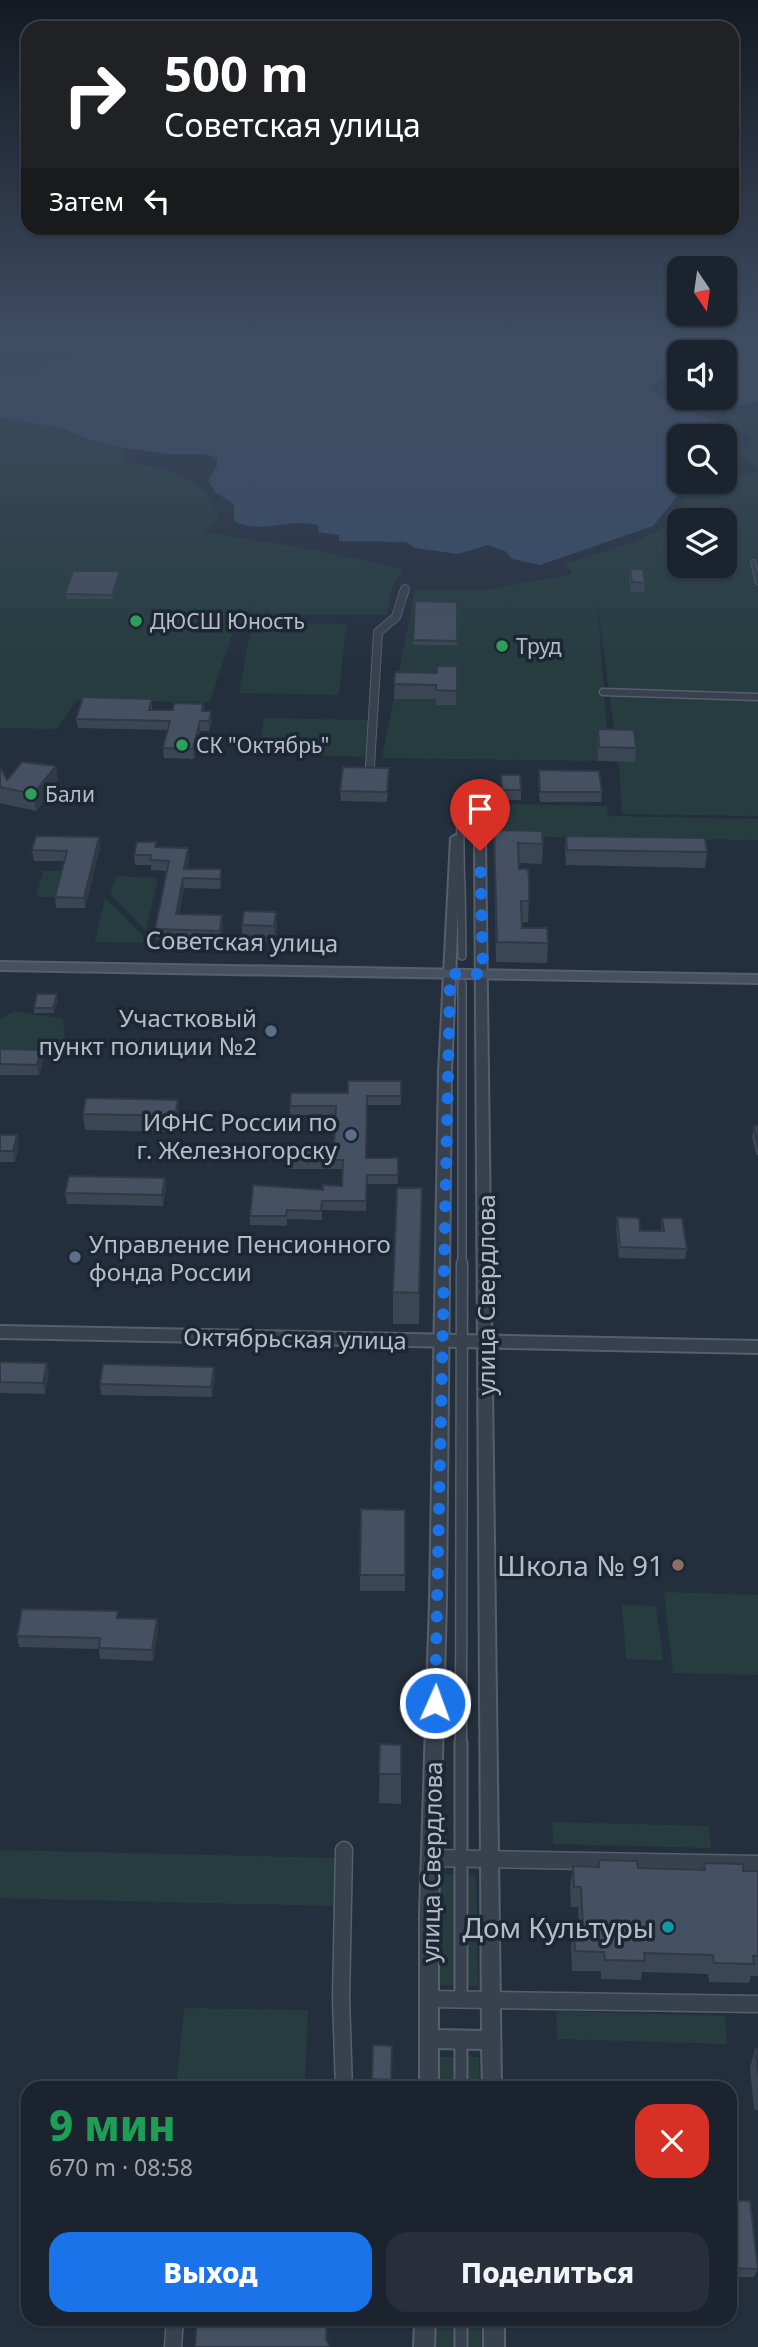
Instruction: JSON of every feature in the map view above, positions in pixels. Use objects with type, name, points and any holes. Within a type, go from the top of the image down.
[{"type":"main road","name":"Советская улица","points":[[0,957],[450,970],[483,974],[758,979]]},
{"type":"main road","name":"Советская улица","points":[[0,966],[450,970]]},
{"type":"street","points":[[754,562],[758,582]]},
{"type":"street","points":[[370,766],[378,632],[396,617],[405,589]]},
{"type":"street","points":[[603,692],[758,697]]},
{"type":"street","points":[[460,815],[462,956]]},
{"type":"street","name":"улица Свердлова","points":[[429,2081],[430,1858],[438,1601],[440,1341],[456,838]]},
{"type":"street","name":"улица Свердлова","points":[[480,838],[492,2081]]},
{"type":"street","points":[[461,1997],[462,983]]},
{"type":"street","name":"Октябрьская улица","points":[[0,1332],[758,1348]]},
{"type":"street","points":[[344,1850],[341,1999],[344,2081]]},
{"type":"street","points":[[430,1858],[758,1864]]},
{"type":"street","points":[[428,1999],[461,1997],[758,2004]]},
{"type":"street","points":[[429,2039],[492,2040]]},
{"type":"street","points":[[461,2039],[461,2081]]},
{"type":"street","points":[[173,2347],[174,2326]]},
{"type":"street","points":[[424,2347],[425,2326]]},
{"type":"street","points":[[461,2326],[461,2347]]},
{"type":"street","points":[[494,2326],[495,2347]]},
{"type":"green space","points":[[0,453],[124,453],[121,461],[167,470],[193,481],[203,490],[219,517],[205,532],[314,550],[403,569],[392,587],[387,615],[238,615],[210,702],[77,700],[57,729],[0,728]]},
{"type":"green space","points":[[738,453],[758,453],[758,469]]},
{"type":"green space","points":[[758,470],[758,816],[622,814],[619,766],[597,600],[608,744],[597,744],[598,761],[382,758],[415,590],[486,590],[568,575],[572,572],[565,564],[634,542],[667,526],[667,578],[737,578],[737,508],[680,508],[685,499],[698,494],[737,494],[737,478]]},
{"type":"green space","points":[[252,623],[346,624],[339,695],[239,693]]},
{"type":"green space","points":[[264,718],[369,720],[365,757],[258,754]]},
{"type":"green space","points":[[493,804],[607,806],[608,816],[758,819],[758,840],[494,836]]},
{"type":"green space","points":[[43,871],[63,871],[56,897],[36,897]]},
{"type":"green space","points":[[116,876],[158,878],[146,931],[110,894]]},
{"type":"green space","points":[[105,898],[144,937],[143,943],[95,942]]},
{"type":"green space","points":[[216,964],[415,966],[215,966]]},
{"type":"green space","points":[[224,973],[426,977],[381,979],[223,976]]},
{"type":"green space","points":[[16,1011],[63,1019],[66,1050],[0,1048],[0,1019]]},
{"type":"green space","points":[[664,1592],[758,1595],[758,1675],[673,1673]]},
{"type":"green space","points":[[622,1605],[656,1606],[663,1660],[626,1659]]},
{"type":"green space","points":[[552,1822],[709,1826],[711,1848],[553,1844]]},
{"type":"green space","points":[[0,1850],[336,1858],[333,1906],[0,1898]]},
{"type":"green space","points":[[440,1874],[476,1875],[478,1986],[440,1985]]},
{"type":"green space","points":[[184,2008],[308,2010],[305,2081],[177,2081]]},
{"type":"green space","points":[[556,2011],[725,2016],[727,2044],[557,2039]]},
{"type":"green space","points":[[439,2057],[479,2057],[480,2081],[439,2081]]},
{"type":"green space","points":[[435,2326],[481,2326],[481,2347],[435,2347]]},
{"type":"water","points":[[157,453],[667,453],[667,494],[680,494],[653,526],[540,565],[512,559],[505,551],[488,545],[458,554],[415,548],[406,542],[339,541],[339,535],[318,532],[319,526],[308,524],[266,527],[245,525],[234,521],[234,504],[215,492],[208,481],[217,466],[217,458],[205,454]]},
{"type":"building","points":[[630,569],[643,569],[645,583],[632,582]]},
{"type":"building","points":[[73,571],[120,571],[112,595],[65,594]]},
{"type":"building","points":[[415,601],[457,602],[457,641],[413,640]]},
{"type":"building","points":[[437,666],[457,666],[457,691],[436,690],[436,685],[394,684],[395,672],[437,673]]},
{"type":"building","points":[[83,697],[152,699],[149,710],[173,710],[174,703],[203,704],[202,711],[211,711],[209,721],[200,721],[193,749],[163,748],[170,721],[76,719]]},
{"type":"building","points":[[598,729],[634,730],[636,748],[599,747]]},
{"type":"building","points":[[22,762],[56,766],[33,794],[0,787],[0,767],[7,780]]},
{"type":"building","points":[[343,767],[389,768],[387,792],[340,791]]},
{"type":"building","points":[[539,770],[599,771],[602,792],[540,792]]},
{"type":"building","points":[[501,775],[520,775],[521,790],[502,790]]},
{"type":"building","points":[[494,830],[542,831],[543,844],[518,843],[519,869],[528,869],[529,881],[529,901],[521,901],[522,928],[547,928],[548,943],[497,942]]},
{"type":"building","points":[[36,836],[99,837],[84,898],[55,897],[67,851],[32,850]]},
{"type":"building","points":[[566,836],[705,838],[707,852],[567,850]]},
{"type":"building","points":[[137,842],[156,842],[155,847],[188,848],[184,869],[221,869],[220,879],[183,878],[176,914],[222,915],[220,931],[155,929],[169,861],[150,860],[151,855],[134,855]]},
{"type":"building","points":[[244,911],[276,912],[274,926],[242,925]]},
{"type":"building","points":[[37,994],[57,994],[53,1008],[34,1008]]},
{"type":"building","points":[[0,1049],[41,1050],[37,1065],[0,1064]]},
{"type":"building","points":[[348,1081],[401,1081],[401,1096],[367,1096],[366,1158],[398,1158],[398,1175],[367,1175],[366,1201],[322,1201],[321,1211],[287,1210],[286,1216],[250,1216],[253,1185],[323,1190],[323,1185],[342,1186],[343,1160],[286,1160],[287,1146],[334,1146],[336,1106],[290,1106],[291,1093],[348,1093]]},
{"type":"building","points":[[86,1098],[178,1100],[175,1116],[83,1114]]},
{"type":"building","points":[[754,1126],[758,1126],[758,1145]]},
{"type":"building","points":[[0,1135],[17,1135],[13,1151],[0,1151]]},
{"type":"building","points":[[69,1176],[165,1178],[162,1195],[65,1193]]},
{"type":"building","points":[[397,1188],[422,1188],[419,1293],[393,1292]]},
{"type":"building","points":[[617,1217],[639,1218],[640,1231],[664,1231],[662,1218],[682,1218],[687,1249],[620,1247]]},
{"type":"building","points":[[0,1362],[47,1363],[43,1383],[0,1382]]},
{"type":"building","points":[[103,1364],[214,1367],[211,1387],[100,1384]]},
{"type":"building","points":[[361,1509],[405,1510],[405,1575],[360,1575]]},
{"type":"building","points":[[22,1609],[118,1611],[117,1618],[157,1619],[152,1650],[99,1648],[100,1638],[17,1636]]},
{"type":"building","points":[[380,1744],[401,1745],[401,1774],[379,1774]]},
{"type":"building","name":"Дом Культуры","points":[[599,1860],[637,1861],[638,1868],[705,1870],[704,1863],[743,1864],[743,1871],[758,1871],[758,1956],[753,1956],[754,1964],[714,1963],[713,1955],[644,1953],[645,1961],[605,1960],[604,1952],[575,1951],[574,1927],[583,1927],[581,1887],[574,1887],[573,1866],[599,1867]]},
{"type":"building","points":[[373,2045],[392,2046],[391,2080],[372,2079]]},
{"type":"building","points":[[755,2049],[758,2049],[758,2074]]},
{"type":"building","points":[[737,2200],[750,2201],[758,2269],[737,2268]]},
{"type":"building","points":[[196,2326],[327,2326],[326,2339],[330,2347],[195,2347]]},
{"type":"place","name":"ДЮСШ Юность","points":[[136,621]]},
{"type":"place","name":"Труд","points":[[502,646]]},
{"type":"place","name":"СК \"Октябрь\"","points":[[182,745]]},
{"type":"place","name":"Бали","points":[[31,794]]},
{"type":"place","name":"Участковый пункт полиции №2","points":[[271,1031]]},
{"type":"place","name":"ИФНС России по г. Железногорску","points":[[351,1135]]},
{"type":"place","name":"Управление Пенсионного фонда России","points":[[75,1257]]},
{"type":"place","name":"Школа № 91","points":[[678,1565]]},
{"type":"place","name":"Дом Культуры","points":[[668,1927]]},
{"type":"route","points":[[435,1703],[445,1072],[450,974],[483,974],[480,851]]}]
